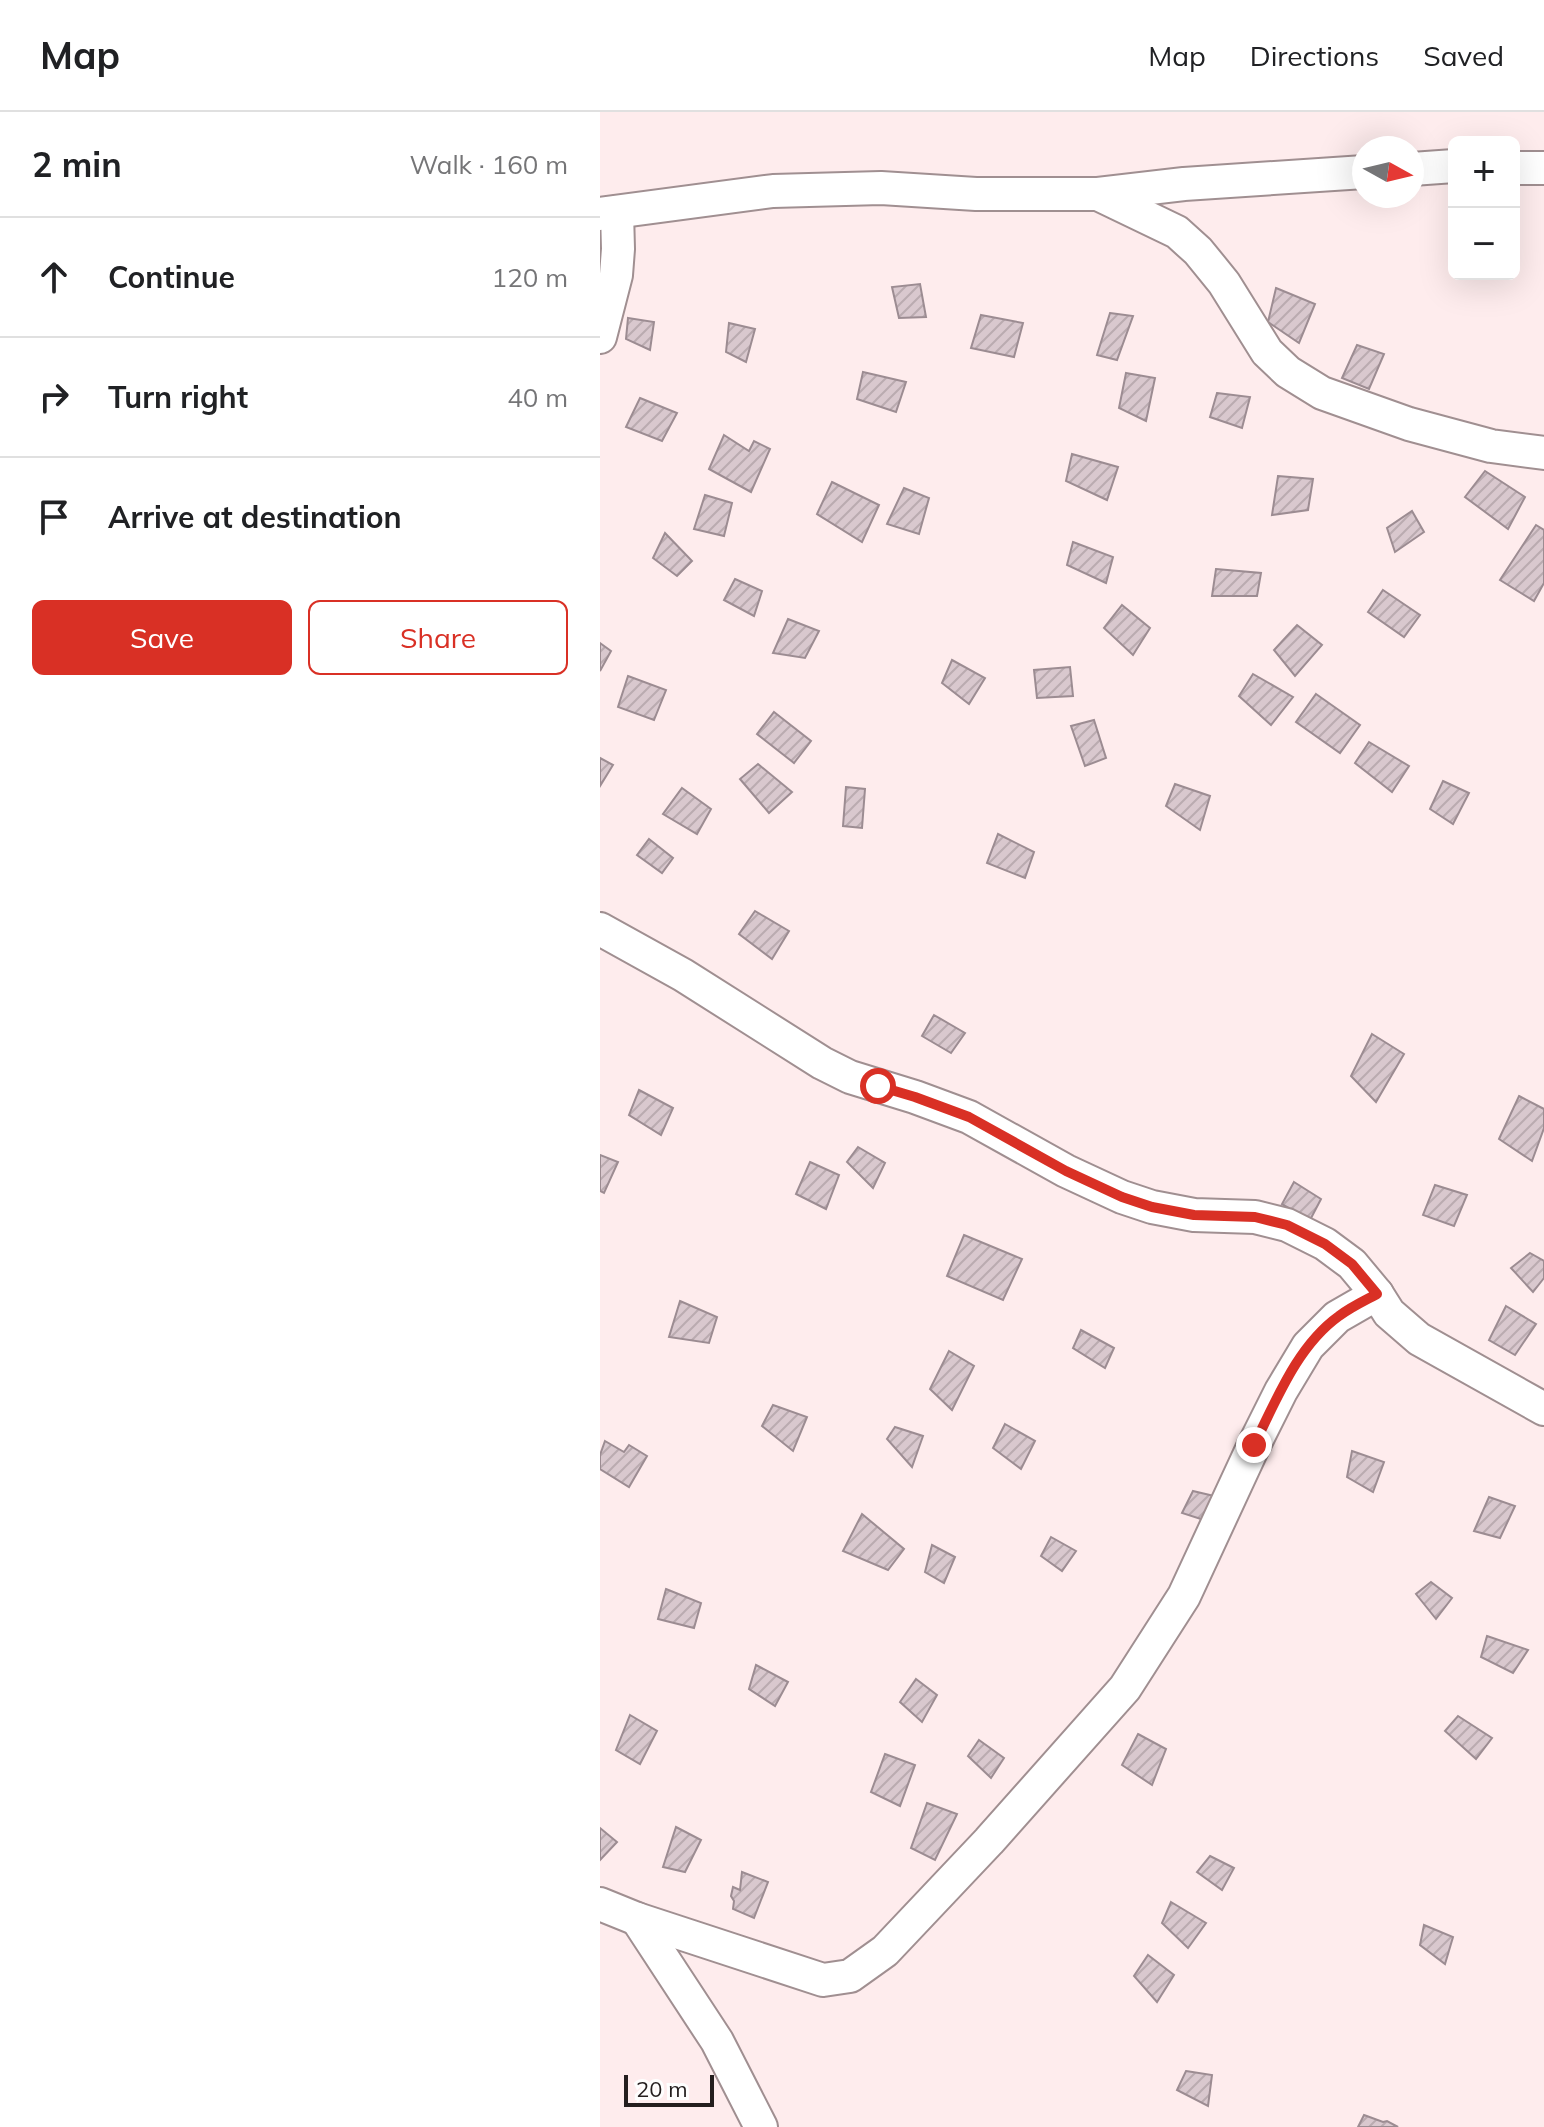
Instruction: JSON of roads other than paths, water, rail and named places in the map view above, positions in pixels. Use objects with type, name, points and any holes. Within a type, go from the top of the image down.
[{"type":"street","points":[[1424,168],[1448,166]]},
{"type":"street","points":[[1520,168],[1544,168]]},
{"type":"street","points":[[600,337],[616,275],[618,249],[608,213],[773,191],[881,188],[976,194],[1098,194],[1184,184],[1352,173]]},
{"type":"street","points":[[1098,194],[1177,232],[1198,251],[1224,283],[1267,352],[1288,372],[1322,393],[1409,424],[1464,439],[1544,453]]},
{"type":"street","points":[[600,929],[683,975],[822,1063],[850,1077],[969,1117],[1066,1171],[1122,1197],[1152,1207],[1194,1215],[1255,1217],[1287,1225],[1325,1244],[1352,1264],[1389,1313],[1419,1339],[1544,1409]]},
{"type":"street","points":[[600,1904],[823,1980],[850,1976],[885,1951],[989,1841],[1125,1688],[1184,1596],[1254,1445],[1308,1346],[1337,1317],[1377,1294]]},
{"type":"street","points":[[637,1919],[717,2041],[761,2127]]}]
